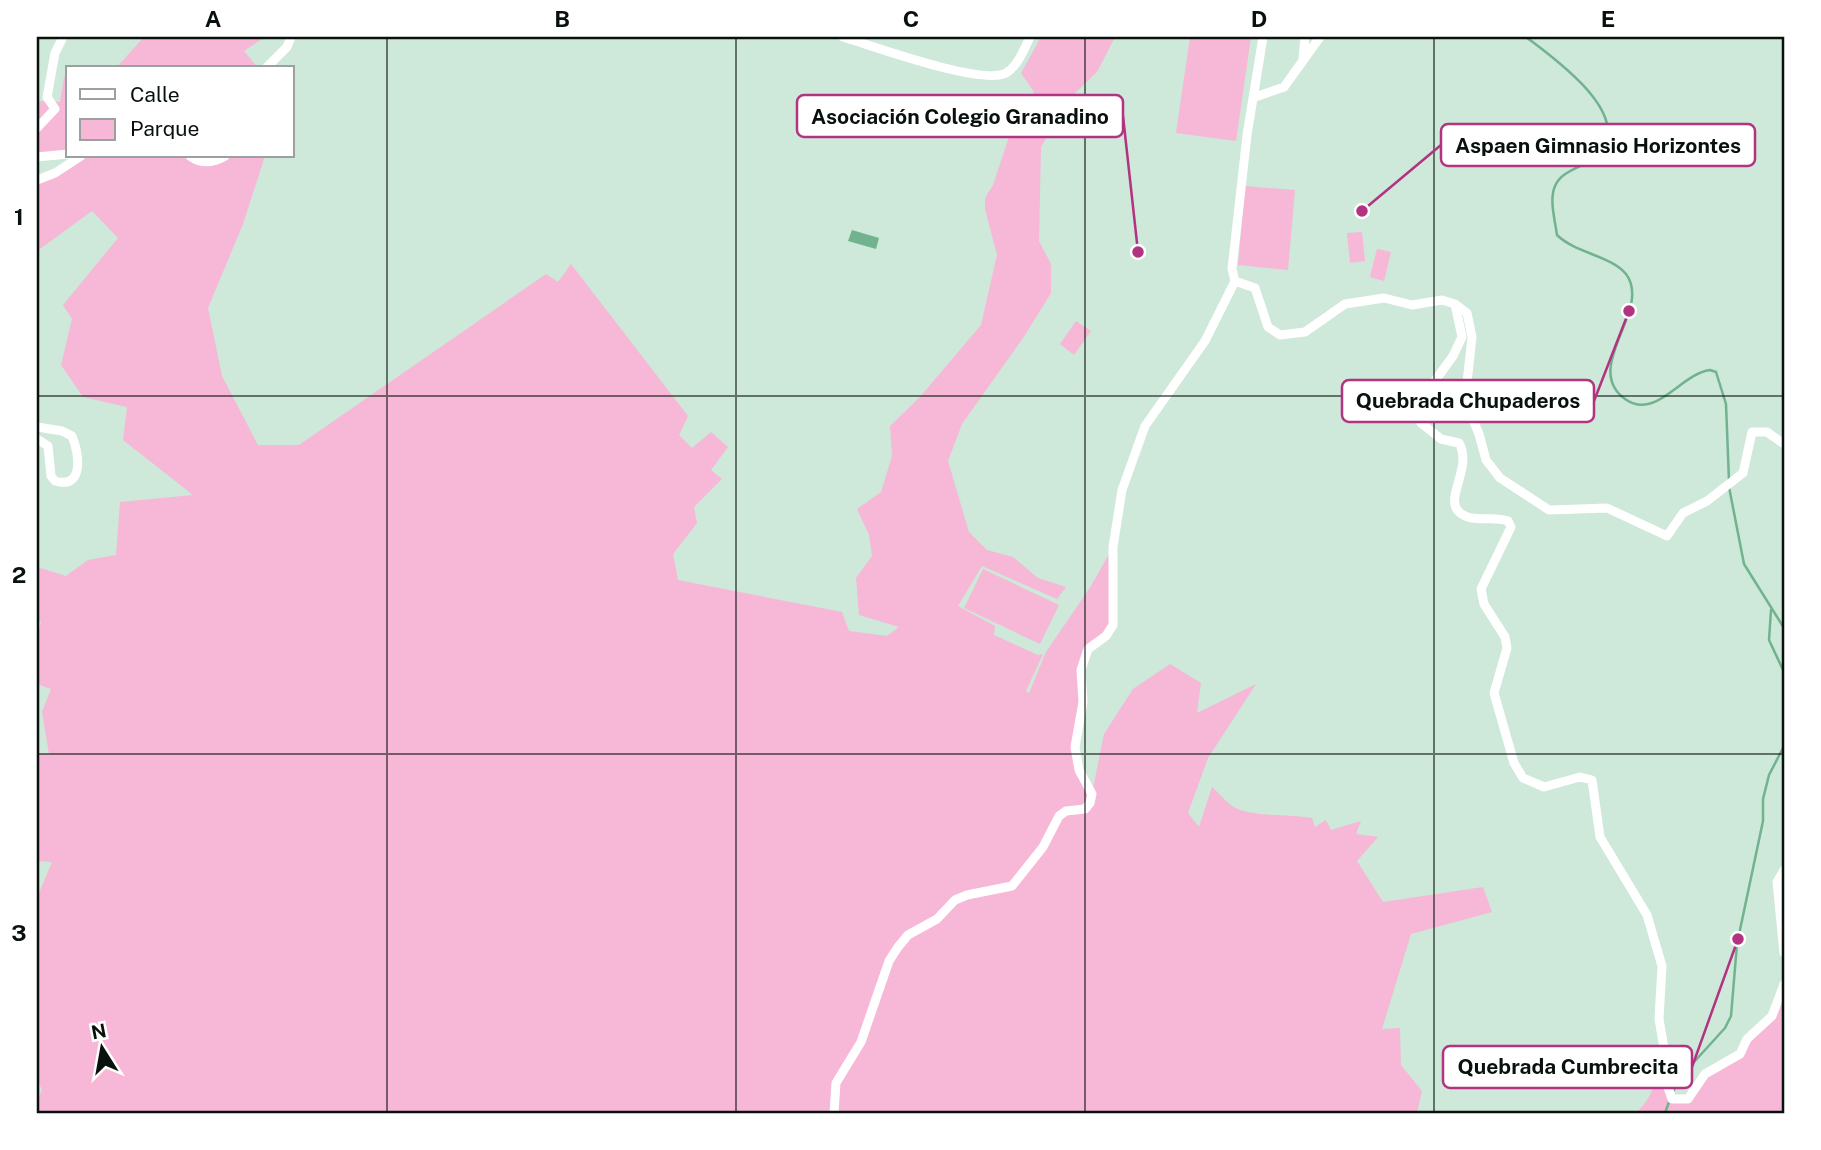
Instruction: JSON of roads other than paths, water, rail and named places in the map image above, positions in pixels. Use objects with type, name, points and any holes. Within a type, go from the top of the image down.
[{"type":"street","points":[[37,128],[55,109],[47,97],[55,53],[63,37]]},
{"type":"street","points":[[268,66],[287,47],[291,37]]},
{"type":"street","points":[[843,37],[982,77],[1007,72],[1020,58],[1030,37]]},
{"type":"street","points":[[834,1113],[836,1083],[861,1042],[889,961],[898,947],[908,935],[937,919],[955,901],[967,895],[1012,886],[1043,847],[1059,816],[1085,808],[1090,803],[1092,794],[1079,770],[1075,747],[1083,702],[1081,670],[1088,649],[1107,636],[1113,625],[1113,547],[1122,490],[1145,426],[1205,341],[1234,281],[1232,269],[1241,183],[1263,37]]},
{"type":"street","points":[[1302,61],[1305,37]]},
{"type":"street","points":[[1255,97],[1284,87],[1320,37]]},
{"type":"street","points":[[37,157],[66,154]]},
{"type":"street","points":[[37,180],[55,173],[78,158]]},
{"type":"street","points":[[192,158],[197,162],[209,162],[220,158]]},
{"type":"street","points":[[1234,281],[1255,288],[1268,327],[1280,335],[1305,332],[1345,304],[1384,298],[1412,305],[1442,300],[1455,303],[1467,313],[1471,324],[1465,401],[1486,460],[1500,478],[1539,506],[1558,511],[1579,507],[1607,508],[1667,536],[1683,513],[1707,501],[1743,473],[1752,432],[1767,432],[1784,444]]},
{"type":"street","points":[[1455,303],[1462,337],[1453,356],[1426,393],[1421,423],[1441,439],[1459,443],[1464,451],[1464,471],[1454,496],[1454,505],[1459,512],[1469,517],[1500,518],[1511,527],[1482,589],[1484,604],[1505,637],[1507,648],[1494,693],[1514,763],[1523,778],[1544,787],[1580,777],[1592,780],[1600,837],[1647,915],[1662,965],[1659,1018],[1665,1054],[1661,1068],[1672,1099],[1688,1099],[1705,1074],[1740,1054],[1747,1039],[1772,1016],[1784,984]]},
{"type":"street","points":[[37,427],[62,431],[72,436],[80,459],[72,478],[66,482],[55,481],[51,475],[48,446],[37,439]]},
{"type":"street","points":[[1784,870],[1777,882],[1784,953]]},
{"type":"waterway","points":[[1526,37],[1588,90],[1607,125],[1606,142],[1594,158],[1562,176],[1555,186],[1552,204],[1557,235],[1573,246],[1620,268],[1632,288],[1631,304],[1610,371],[1614,386],[1625,399],[1636,404],[1647,404],[1658,401],[1699,373],[1710,370],[1716,372],[1726,404],[1729,481]]},
{"type":"waterway","points":[[1729,487],[1744,564],[1784,628]]},
{"type":"waterway","points":[[1771,610],[1769,640],[1784,672]]},
{"type":"waterway","points":[[1672,1093],[1684,1073],[1725,1028],[1731,1016],[1737,944],[1763,821],[1763,799],[1769,775],[1784,746]]},
{"type":"waterway","points":[[1665,1113],[1669,1102]]},
{"type":"place","name":"Aspaen Gimnasio Horizontes","points":[[1362,211]]},
{"type":"place","name":"Asociación Colegio Granadino","points":[[1138,252]]},
{"type":"place","name":"Quebrada Chupaderos","points":[[1629,311]]},
{"type":"place","name":"Quebrada Cumbrecita","points":[[1738,939]]}]
